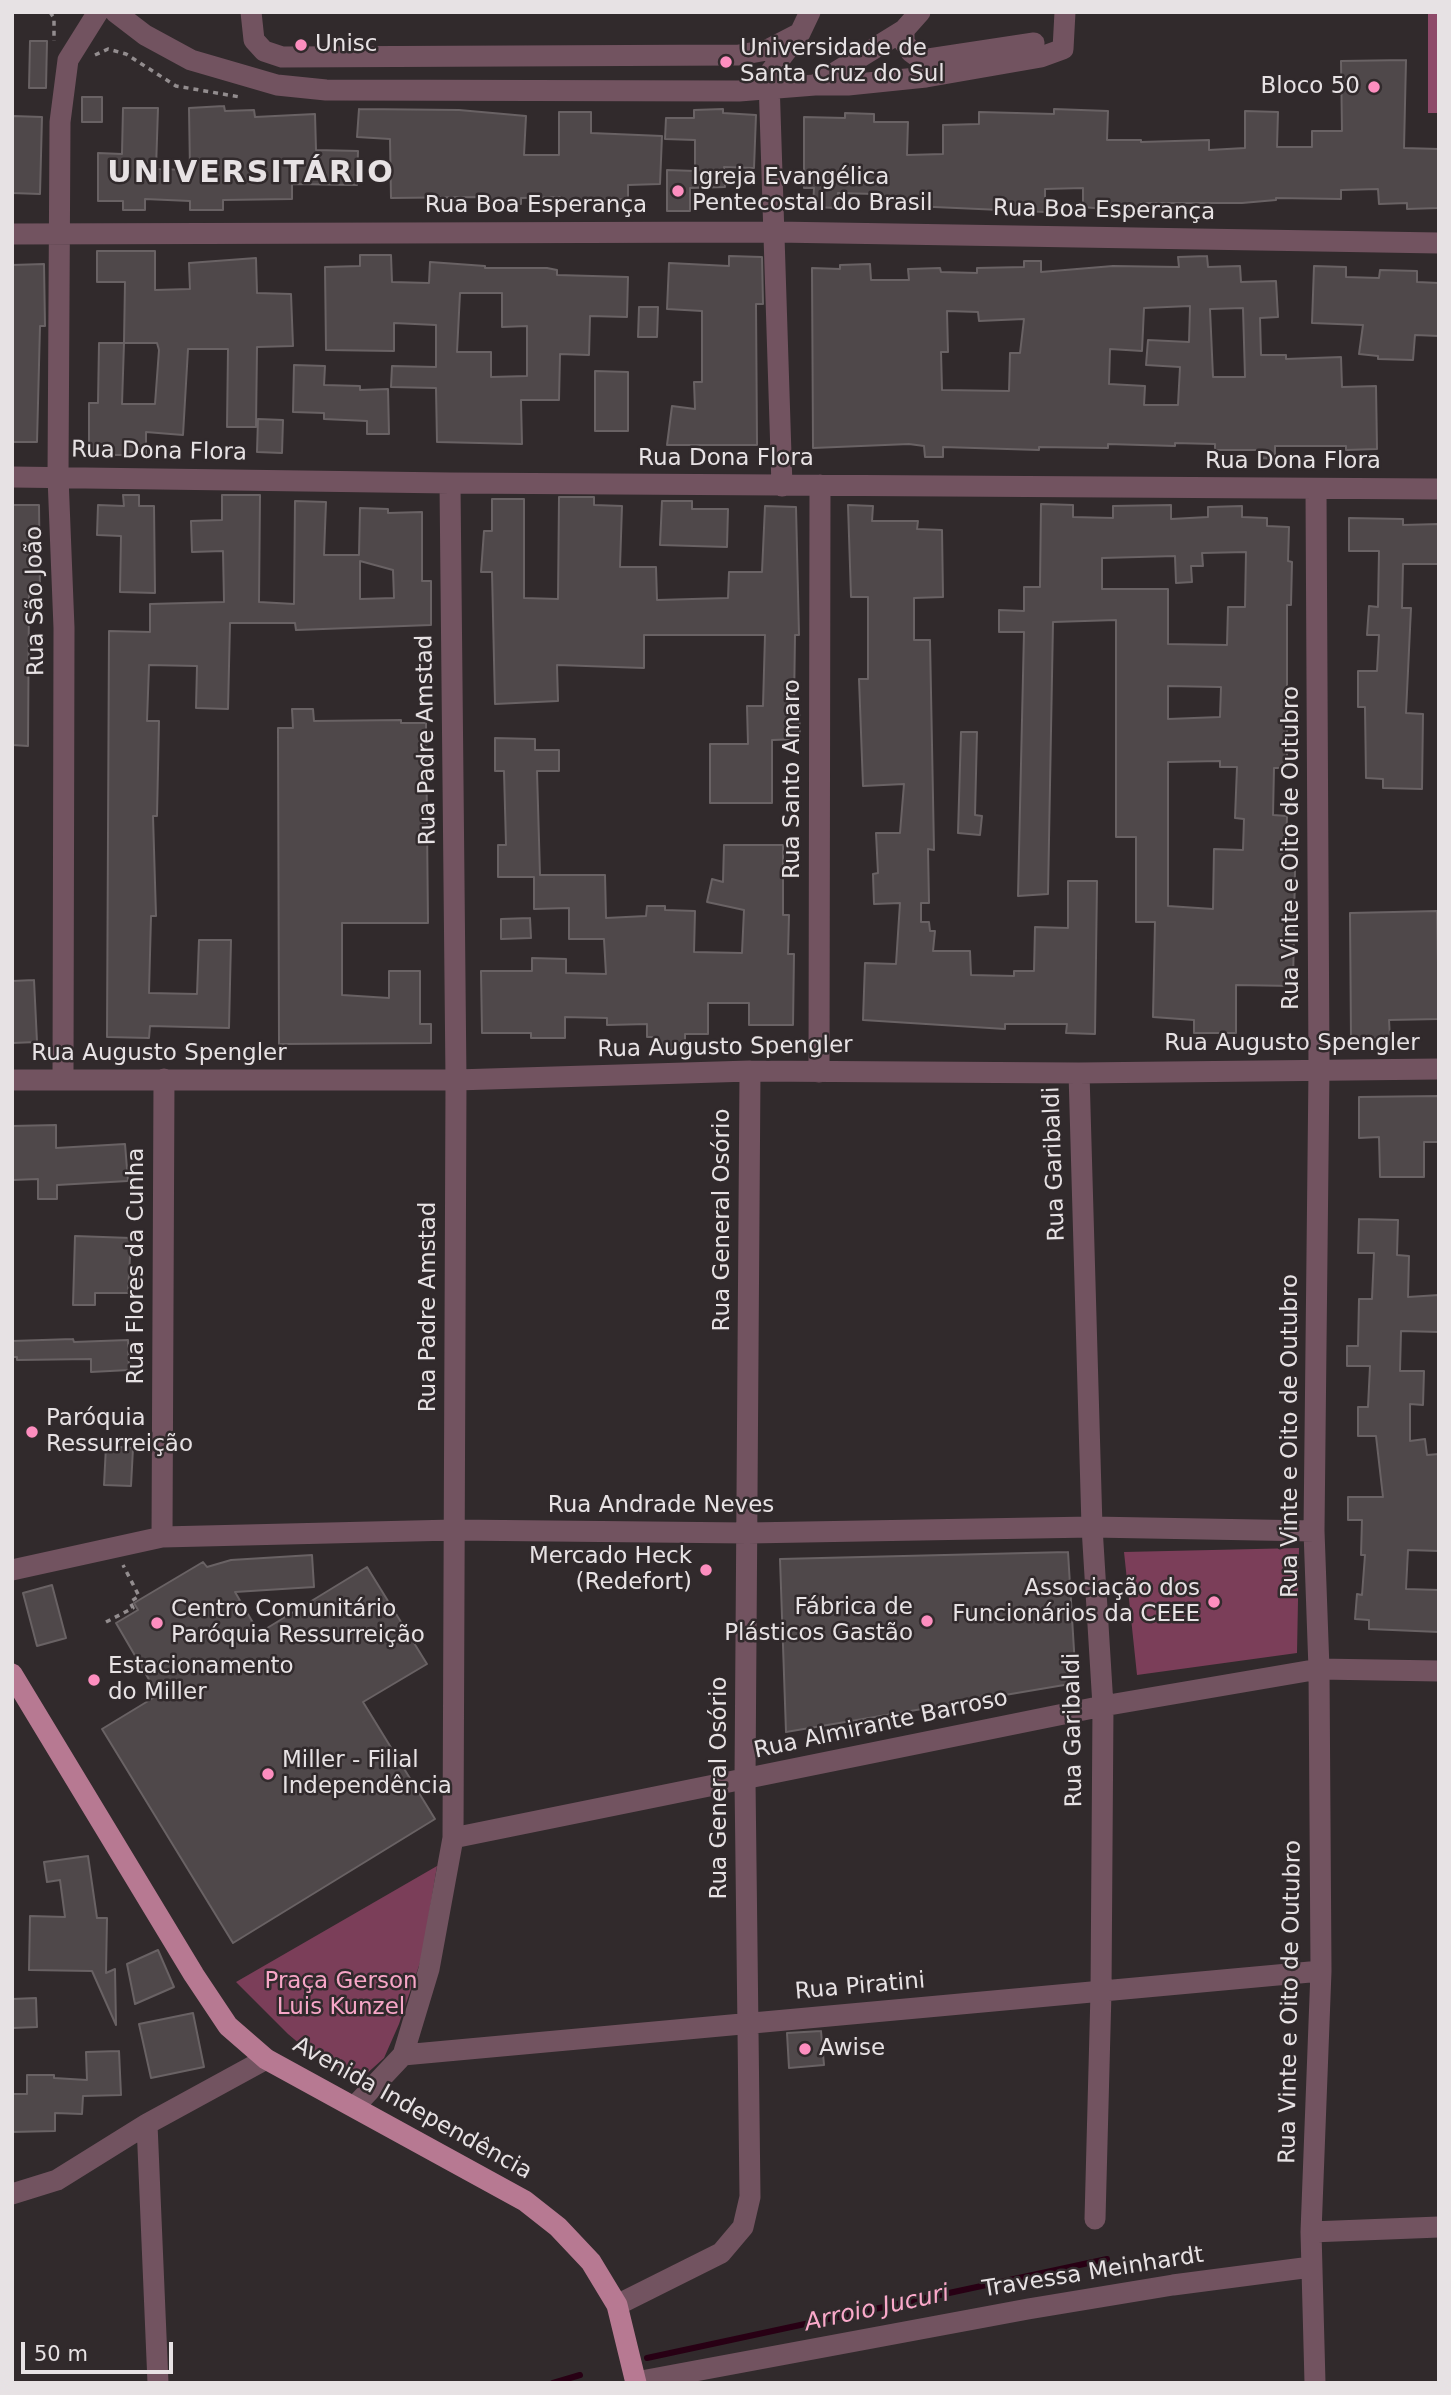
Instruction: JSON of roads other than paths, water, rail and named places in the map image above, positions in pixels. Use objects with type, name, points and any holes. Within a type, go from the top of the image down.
[{"type":"main road","name":"Avenida Independência","points":[[15,1682],[228,2026],[266,2059],[525,2201],[558,2227],[591,2262],[617,2305],[636,2382]]},
{"type":"street","name":"Rua São João","points":[[62,1079],[64,628],[58,477],[60,122],[68,60],[98,12]]},
{"type":"street","points":[[116,12],[145,34],[191,60],[277,85],[326,90],[769,89],[871,84],[945,75],[1063,43]]},
{"type":"street","points":[[251,12],[251,30],[259,47],[282,57],[739,55],[767,50],[800,33]]},
{"type":"street","points":[[782,486],[776,232],[769,89],[771,71],[800,33],[810,12]]},
{"type":"street","points":[[1063,43],[1065,12]]},
{"type":"street","points":[[815,85],[904,30],[920,13]]},
{"type":"street","points":[[904,30],[904,42],[922,60],[1032,44],[1063,43]]},
{"type":"street","name":"Rua Boa Esperança","points":[[12,234],[776,232],[1439,243]]},
{"type":"street","name":"Rua Dona Flora","points":[[12,477],[782,486],[1439,489]]},
{"type":"street","name":"Rua Padre Amstad","points":[[355,2106],[402,2055],[429,1969],[453,1838],[456,1080],[450,483]]},
{"type":"street","name":"Rua Santo Amaro","points":[[819,1072],[820,485]]},
{"type":"street","name":"Rua Vinte e Oito de Outubro","points":[[1315,2383],[1311,2232],[1321,1971],[1319,1669],[1314,1531],[1319,1068],[1316,489]]},
{"type":"street","name":"Rua Augusto Spengler","points":[[12,1080],[456,1080],[750,1071],[1079,1073],[1319,1068],[1439,1069]]},
{"type":"street","name":"Rua General Osório","points":[[617,2305],[721,2253],[743,2227],[750,2197],[745,1780],[750,1071]]},
{"type":"street","name":"Rua Garibaldi","points":[[1079,1073],[1093,1527],[1103,1706],[1101,1992],[1094,2219]]},
{"type":"street","name":"Rua Flores da Cunha","points":[[162,1537],[164,1079]]},
{"type":"street","name":"Rua Andrade Neves","points":[[12,1570],[162,1537],[454,1530],[748,1533],[1093,1527],[1314,1531]]},
{"type":"street","name":"Rua Almirante Barroso","points":[[453,1838],[1103,1706],[1319,1669],[1439,1671]]},
{"type":"street","name":"Rua Piratini","points":[[402,2055],[1321,1971]]},
{"type":"street","points":[[12,2194],[57,2180],[147,2124],[266,2059]]},
{"type":"street","points":[[147,2124],[158,2383]]},
{"type":"street","points":[[1311,2232],[1439,2227]]},
{"type":"street","name":"Travessa Meinhardt","points":[[636,2382],[1028,2309],[1173,2285],[1311,2267]]},
{"type":"waterway","name":"Arroio Jucuri","points":[[647,2358],[1107,2259]]},
{"type":"waterway","name":"Arroio Jucuri","points":[[553,2383],[580,2375]]},
{"type":"place","name":"Unisc","points":[[301,45]]},
{"type":"place","name":"Universidade de Santa Cruz do Sul","points":[[726,62]]},
{"type":"place","name":"Bloco 50","points":[[1374,87]]},
{"type":"place","name":"Igreja Evangélica Pentecostal do Brasil","points":[[678,191]]},
{"type":"place","name":"Paróquia Ressurreição","points":[[32,1432]]},
{"type":"place","name":"Mercado Heck (Redefort)","points":[[706,1570]]},
{"type":"place","name":"Associação dos Funcionários da CEEE","points":[[1214,1602]]},
{"type":"place","name":"Fábrica de Plásticos Gastão","points":[[927,1621]]},
{"type":"place","name":"Centro Comunitário Paróquia Ressurreição","points":[[157,1623]]},
{"type":"place","name":"Estacionamento do Miller","points":[[94,1680]]},
{"type":"place","name":"Miller - Filial Independência","points":[[268,1774]]},
{"type":"place","name":"Awise","points":[[805,2049]]},
{"type":"district","name":"UNIVERSITÁRIO","points":[[251,174]]},
{"type":"park label","name":"Praça Gerson Luis Kunzel","points":[[341,1995]]}]
